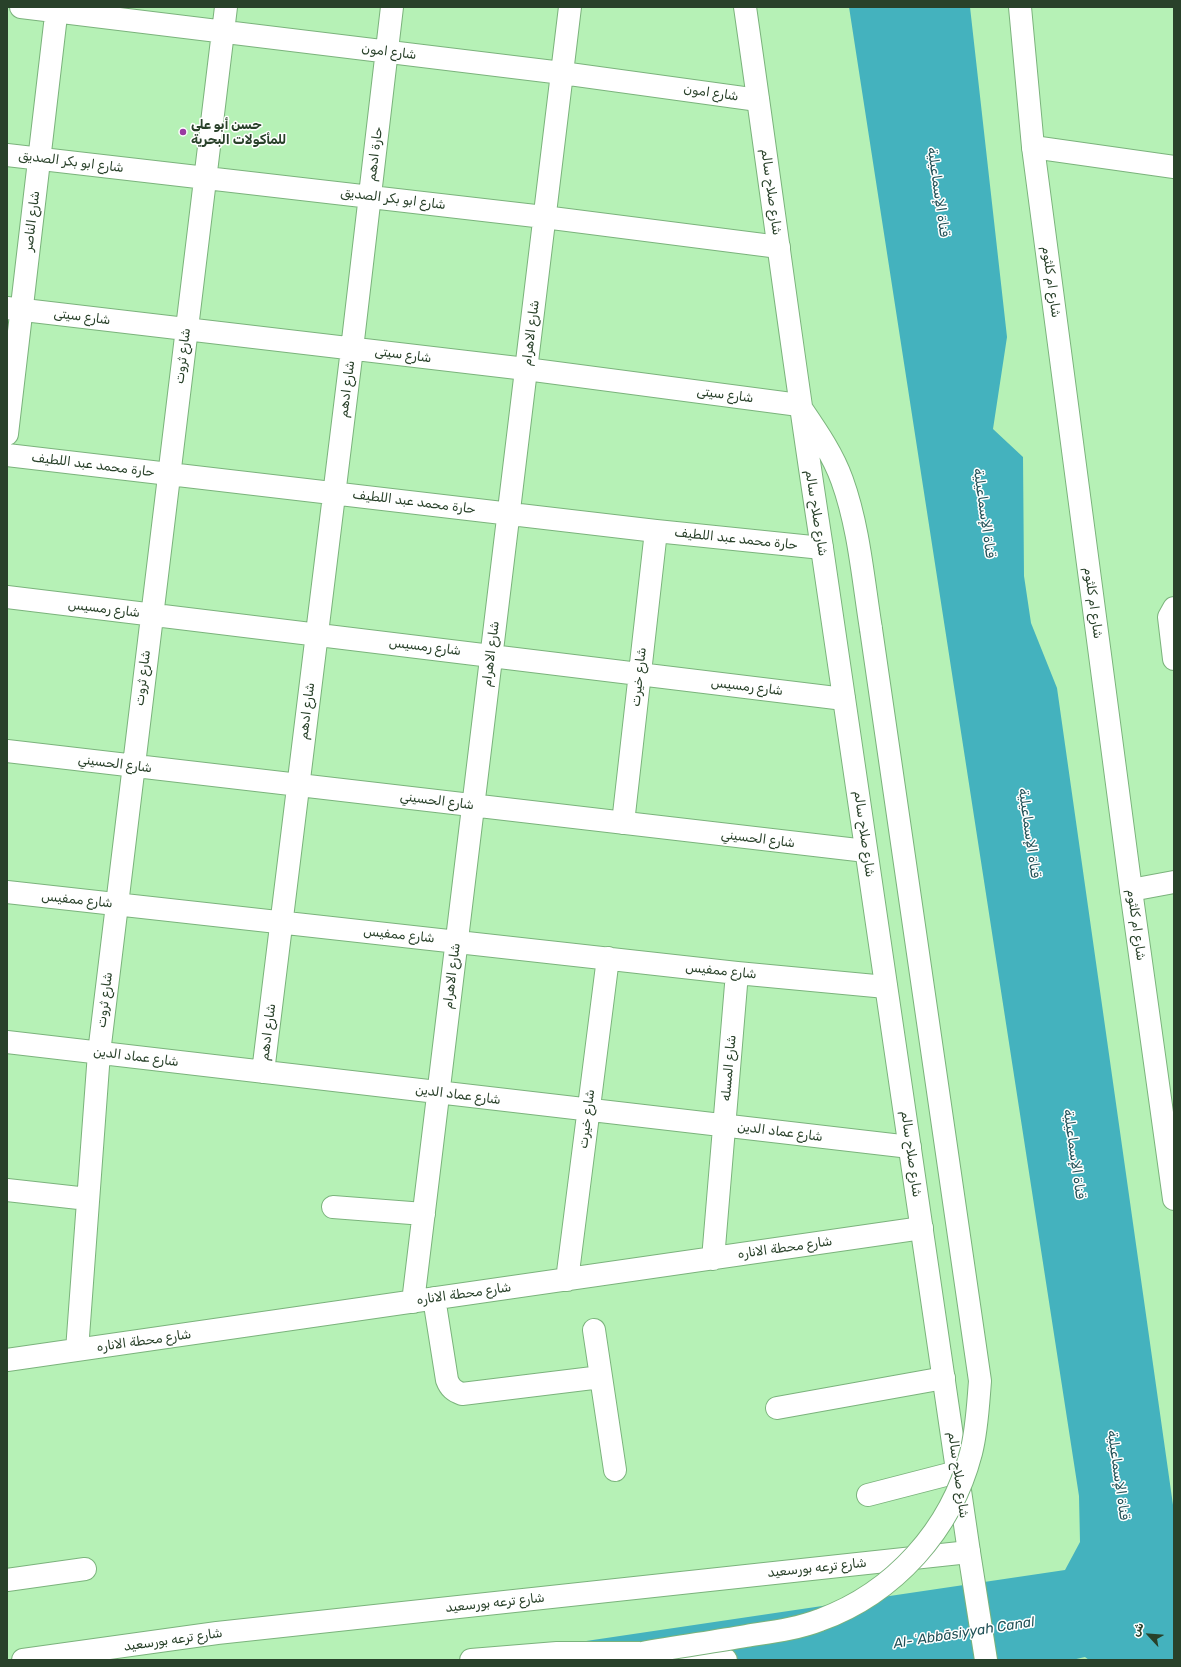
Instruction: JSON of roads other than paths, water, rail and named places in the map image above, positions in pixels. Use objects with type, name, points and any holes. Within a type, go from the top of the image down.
[{"type":"main road","name":"شارع امون","points":[[21,7],[57,9],[223,32],[562,73],[758,100]]},
{"type":"main road","name":"شارع ثروت","points":[[77,1350],[99,1053],[168,474],[226,7]]},
{"type":"main road","name":"حارة ادهم","points":[[352,349],[392,7]]},
{"type":"main road","name":"شارع الاهرام","points":[[570,7],[424,1214],[424,1300],[447,1380],[450,1387],[455,1392],[462,1394],[601,1377]]},
{"type":"main road","name":"شارع صلاح سالم","points":[[745,7],[779,247],[799,405],[822,548],[957,1472],[986,1660]]},
{"type":"main road","name":"شارع ام كلثوم","points":[[1020,7],[1033,147],[1131,890],[1174,1199]]},
{"type":"main road","name":"شارع الناصر","points":[[7,434],[14,309],[39,158],[57,9]]},
{"type":"main road","points":[[1033,147],[1174,167]]},
{"type":"main road","name":"شارع ابو بكر الصديق","points":[[7,155],[544,217],[779,247]]},
{"type":"main road","name":"شارع سيتى","points":[[14,309],[526,370],[799,405]]},
{"type":"main road","name":"شارع ادهم","points":[[263,1072],[352,349]]},
{"type":"main road","points":[[642,1653],[788,1629],[820,1620],[850,1607],[879,1589],[905,1568],[927,1543],[946,1515],[961,1485],[971,1453],[977,1420],[980,1381],[871,629],[850,505],[842,478],[830,452],[799,405]]},
{"type":"main road","name":"حارة محمد عبد اللطيف","points":[[7,455],[656,531],[822,548]]},
{"type":"main road","name":"شارع خيرت","points":[[623,823],[656,531]]},
{"type":"main road","name":"شارع رمسيس","points":[[7,598],[317,634],[844,699]]},
{"type":"main road","points":[[1174,608],[1169,617],[1174,659]]},
{"type":"main road","name":"شارع الحسيني","points":[[7,752],[866,851]]},
{"type":"main road","points":[[1131,890],[1174,882]]},
{"type":"main road","name":"شارع ممفيس","points":[[7,892],[737,973],[886,987]]},
{"type":"main road","name":"شارع خيرت","points":[[566,1280],[608,958]]},
{"type":"main road","name":"شارع المسله","points":[[713,1259],[737,973]]},
{"type":"main road","name":"شارع عماد الدين","points":[[7,1042],[910,1147]]},
{"type":"main road","points":[[7,1190],[88,1199]]},
{"type":"main road","points":[[333,1207],[424,1214]]},
{"type":"main road","name":"شارع محطة الاناره","points":[[7,1360],[922,1228]]},
{"type":"main road","points":[[594,1330],[615,1470]]},
{"type":"main road","points":[[777,1408],[944,1378]]},
{"type":"main road","points":[[868,1495],[957,1472]]},
{"type":"main road","name":"شارع ترعه بورسعيد","points":[[23,1660],[217,1633],[969,1552]]},
{"type":"main road","points":[[7,1580],[85,1569]]},
{"type":"main road","points":[[471,1660],[557,1653],[642,1653],[726,1660]]},
{"type":"water","points":[[849,7],[970,7],[1007,337],[993,429],[1023,457],[1024,576],[1031,623],[1057,688],[1174,1512],[1174,1660],[1089,1660],[1085,1657],[1072,1660],[458,1660],[1065,1570],[1080,1542],[1079,1496]]},
{"type":"place","name":"حسن أبو على للمأكولات البحرية","points":[[183,132]]},
{"type":"water label","name":"قناة الإسماعيلية","points":[[938,192]]},
{"type":"water label","name":"قناة الإسماعيلية","points":[[984,513]]},
{"type":"water label","name":"قناة الإسماعيلية","points":[[1029,833]]},
{"type":"water label","name":"قناة الإسماعيلية","points":[[1074,1154]]},
{"type":"water label","name":"قناة الإسماعيلية","points":[[1118,1475]]},
{"type":"water label","name":"Al-ʿAbbāsiyyah Canal","points":[[964,1633]]}]
